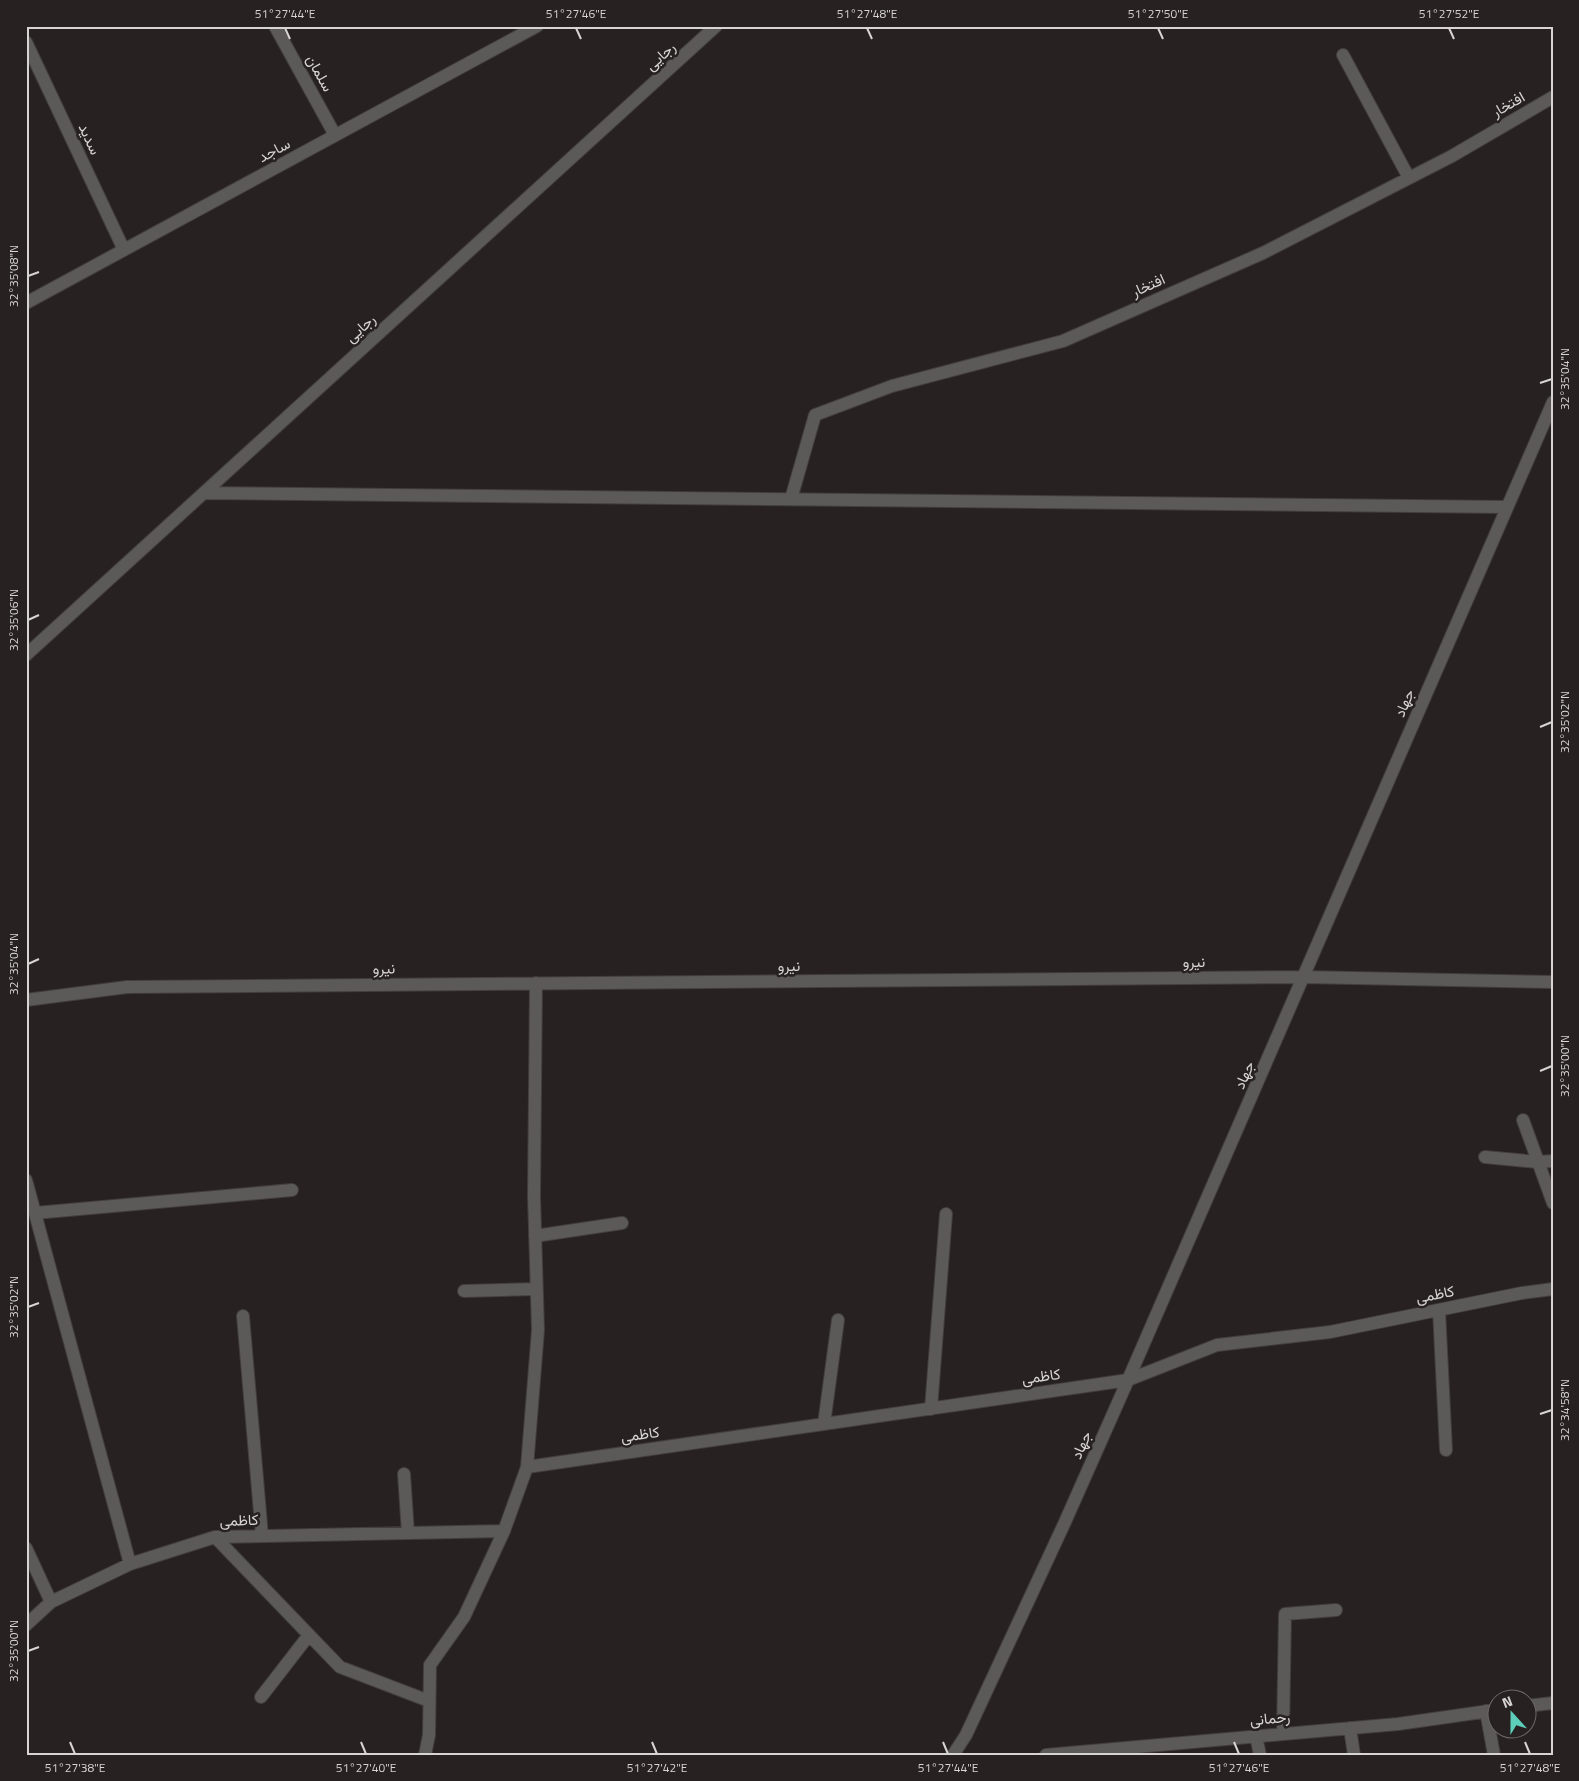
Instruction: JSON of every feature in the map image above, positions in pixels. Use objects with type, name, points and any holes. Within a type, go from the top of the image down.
[{"type":"street","name":"سلمان","points":[[276,26],[336,135]]},
{"type":"street","name":"ساجد","points":[[26,303],[537,26]]},
{"type":"street","name":"رجایی","points":[[26,655],[716,26]]},
{"type":"street","name":"سدید","points":[[26,42],[124,250]]},
{"type":"street","points":[[1343,55],[1409,178]]},
{"type":"street","name":"افتخار","points":[[791,499],[815,415],[892,386],[1063,341],[1263,253],[1452,156],[1553,97]]},
{"type":"street","name":"جهاد","points":[[953,1755],[966,1735],[1065,1522],[1128,1380],[1553,402]]},
{"type":"street","points":[[204,493],[1506,507]]},
{"type":"street","name":"نیرو","points":[[26,1000],[126,987],[1304,977],[1553,982]]},
{"type":"street","points":[[425,1755],[429,1735],[430,1665],[464,1617],[504,1531],[527,1467],[538,1330],[535,1236],[536,983]]},
{"type":"street","points":[[1523,1120],[1553,1204]]},
{"type":"street","points":[[1485,1157],[1538,1162],[1553,1161]]},
{"type":"street","points":[[26,1180],[130,1564]]},
{"type":"street","points":[[35,1213],[292,1190]]},
{"type":"street","points":[[931,1409],[946,1214]]},
{"type":"street","points":[[535,1236],[622,1223]]},
{"type":"street","name":"کاظمی","points":[[527,1467],[1128,1380],[1217,1345],[1330,1332],[1522,1293],[1553,1289]]},
{"type":"street","points":[[464,1291],[536,1290]]},
{"type":"street","points":[[1439,1310],[1446,1450]]},
{"type":"street","points":[[243,1316],[262,1536]]},
{"type":"street","points":[[824,1424],[838,1320]]},
{"type":"street","points":[[404,1474],[408,1533]]},
{"type":"street","name":"کاظمی","points":[[26,1625],[51,1602],[130,1564],[215,1537],[504,1531]]},
{"type":"street","points":[[215,1537],[340,1667],[429,1701]]},
{"type":"street","points":[[26,1548],[51,1602]]},
{"type":"street","points":[[1283,1734],[1285,1614],[1336,1610]]},
{"type":"street","points":[[261,1697],[309,1635]]},
{"type":"street","points":[[1536,1705],[1553,1702]]},
{"type":"street","name":"رحمانی","points":[[1046,1755],[1350,1728],[1486,1712]]},
{"type":"street","points":[[1350,1728],[1354,1755]]},
{"type":"street","points":[[1256,1736],[1260,1755]]},
{"type":"street","points":[[1493,1738],[1494,1755]]}]
